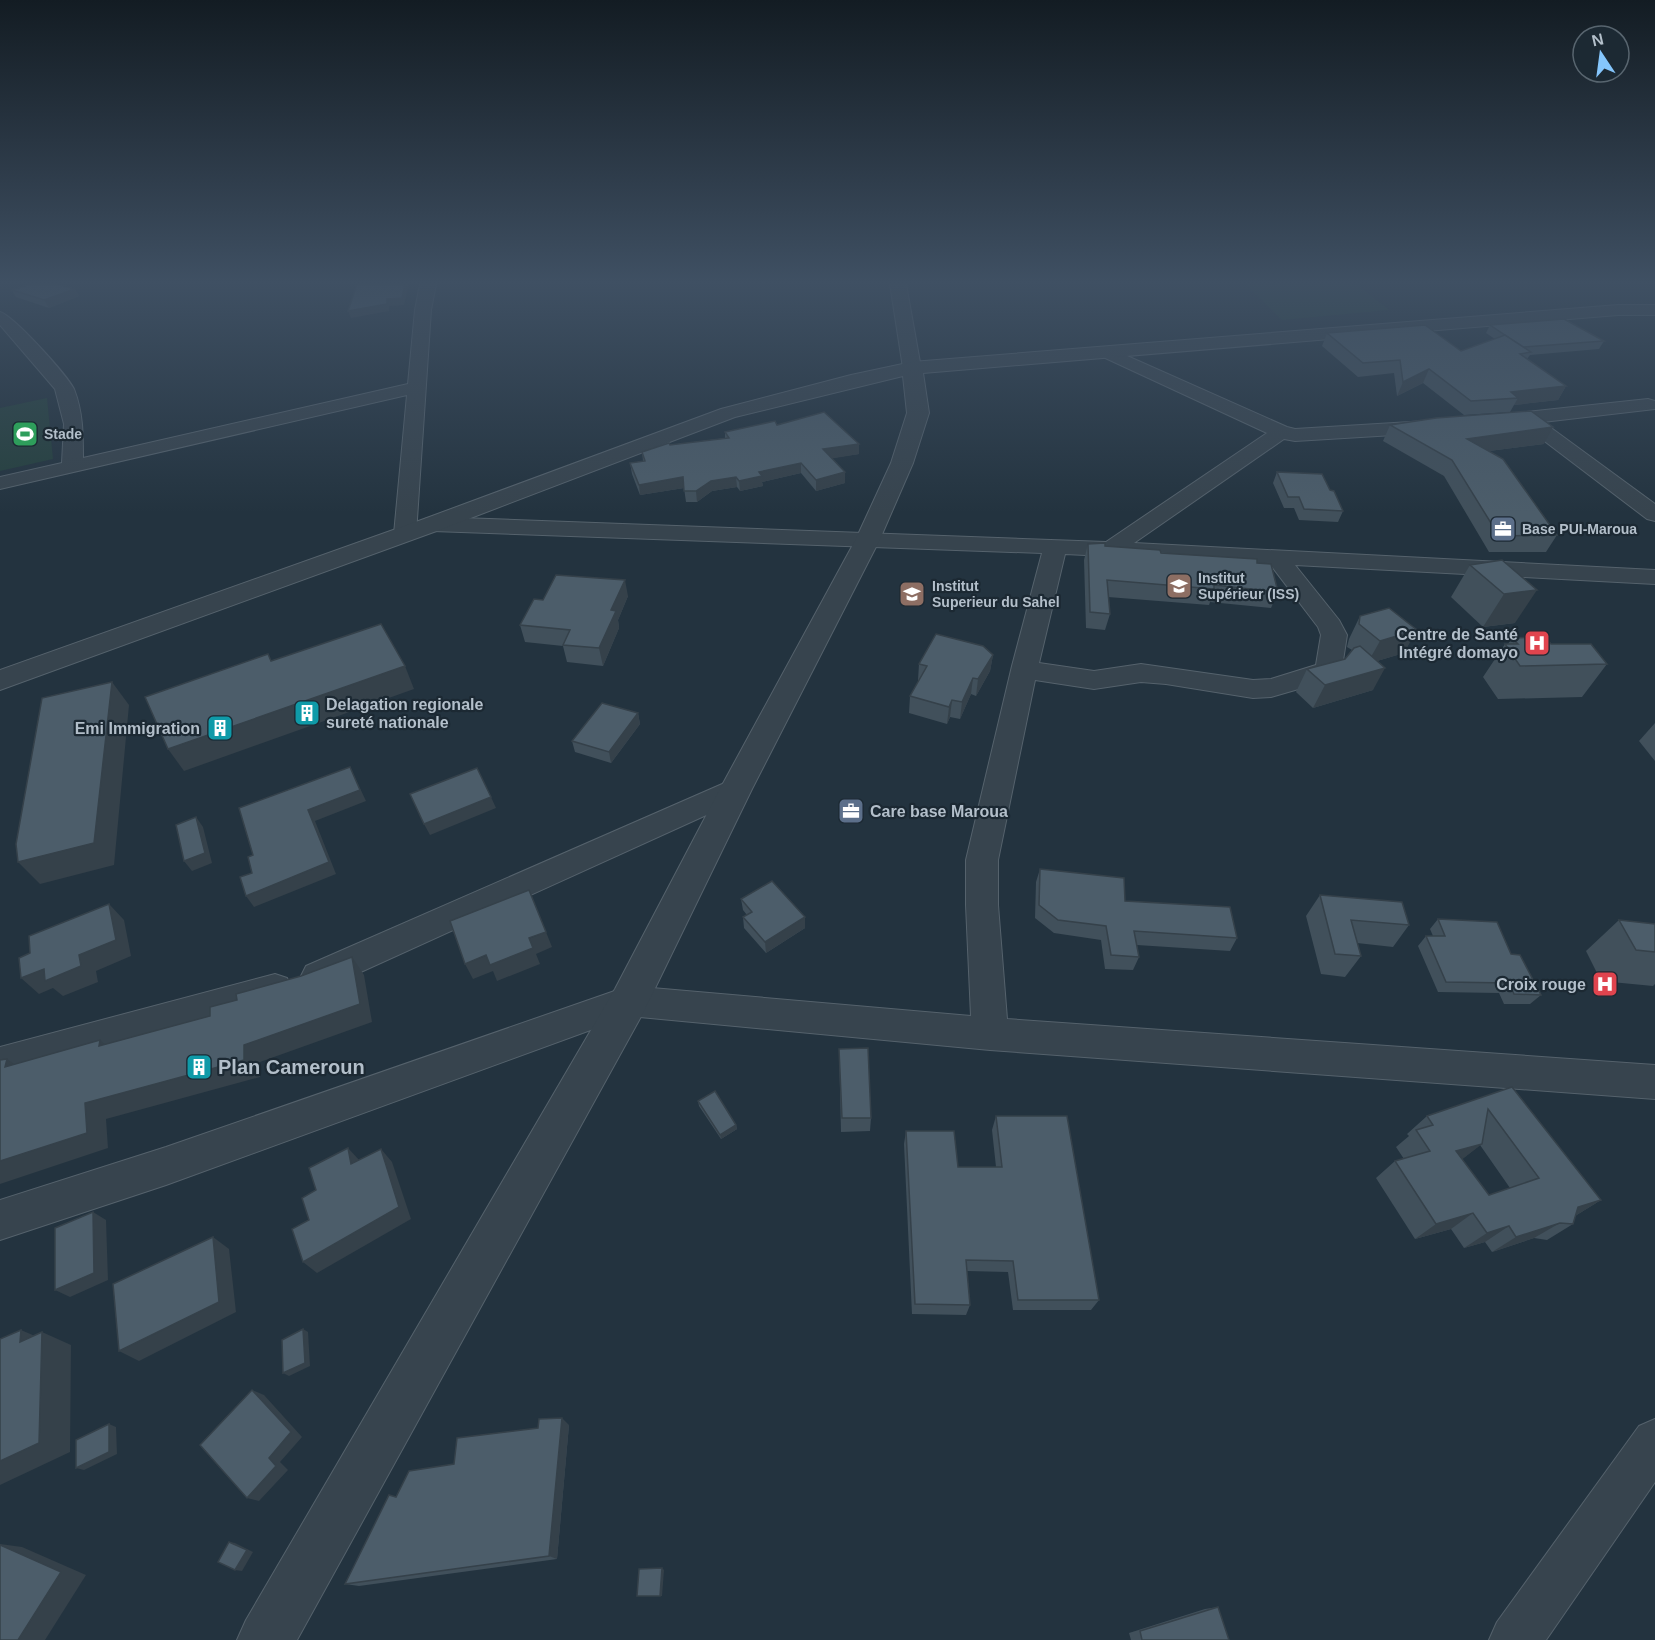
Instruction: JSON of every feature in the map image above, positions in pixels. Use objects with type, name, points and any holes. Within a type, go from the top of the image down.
[{"type":"street","points":[[41,361],[64,388],[74,424],[72,466]]},
{"type":"street","points":[[405,534],[420,361]]},
{"type":"street","points":[[266,1640],[628,1001],[736,789],[868,539],[902,463],[918,413],[911,361]]},
{"type":"street","points":[[0,680],[433,524],[728,413],[851,381],[912,368],[1003,361]]},
{"type":"street","points":[[1126,361],[1281,432],[1313,436],[1449,425]]},
{"type":"street","points":[[0,483],[418,387]]},
{"type":"street","points":[[1482,423],[1648,405]]},
{"type":"street","points":[[1527,419],[1655,514]]},
{"type":"street","points":[[1111,549],[1281,432]]},
{"type":"street","points":[[433,524],[868,539],[1055,549],[1111,549],[1655,577]]},
{"type":"street","points":[[990,1034],[982,905],[982,860],[1055,549]]},
{"type":"street","points":[[1025,670],[1094,680],[1141,673],[1252,688],[1283,686],[1324,673],[1332,661],[1334,635],[1330,625],[1278,559]]},
{"type":"street","points":[[0,1064],[302,982],[736,789]]},
{"type":"street","points":[[0,1220],[177,1162],[628,1001],[990,1034],[1655,1082]]},
{"type":"street","points":[[1515,1640],[1655,1442]]},
{"type":"green space","name":"Stade","points":[[47,398],[53,459],[0,471],[0,408]]},
{"type":"building","points":[[1360,361],[1393,361],[1363,363]]},
{"type":"building","points":[[1400,361],[1529,361],[1566,386],[1511,392],[1518,398],[1471,401],[1429,369],[1403,382]]},
{"type":"building","points":[[1531,411],[1553,427],[1467,439],[1503,459],[1557,535],[1499,536],[1452,460],[1390,425],[1436,418]]},
{"type":"building","points":[[824,412],[859,444],[823,449],[845,472],[816,480],[801,463],[759,472],[762,476],[739,481],[736,477],[711,481],[696,491],[684,491],[683,477],[639,485],[630,463],[645,461],[642,452],[669,443],[670,445],[729,438],[725,432],[775,421],[777,425]]},
{"type":"building","points":[[1277,472],[1322,474],[1330,490],[1334,491],[1343,511],[1304,509],[1299,497],[1288,497]]},
{"type":"building","points":[[1105,543],[1105,546],[1160,550],[1161,553],[1257,559],[1257,563],[1271,564],[1278,592],[1214,585],[1214,589],[1107,580],[1110,614],[1090,612],[1088,544]]},
{"type":"building","points":[[1502,560],[1537,590],[1504,594],[1470,565]]},
{"type":"building","points":[[556,575],[625,580],[611,610],[616,611],[599,648],[563,645],[570,630],[520,625],[534,599],[543,600]]},
{"type":"building","points":[[1389,608],[1417,630],[1380,641],[1359,624],[1360,616]]},
{"type":"building","points":[[381,624],[405,666],[168,749],[145,697],[268,654],[271,661]]},
{"type":"building","points":[[936,634],[983,646],[993,655],[978,679],[973,678],[962,702],[952,700],[949,707],[910,696],[927,666],[919,664]]},
{"type":"building","points":[[1545,637],[1551,644],[1591,644],[1607,664],[1520,666],[1505,644],[1518,644],[1512,638]]},
{"type":"building","points":[[1360,646],[1385,668],[1325,685],[1307,669],[1345,659],[1354,648]]},
{"type":"building","points":[[112,682],[94,843],[18,862],[16,844],[42,698]]},
{"type":"building","points":[[602,703],[638,713],[609,752],[572,741]]},
{"type":"building","points":[[350,767],[360,790],[308,810],[329,862],[246,896],[240,877],[252,873],[248,857],[253,855],[239,808]]},
{"type":"building","points":[[477,768],[491,797],[424,824],[410,794]]},
{"type":"building","points":[[196,817],[205,853],[184,861],[176,825]]},
{"type":"building","points":[[1040,869],[1124,878],[1125,901],[1230,907],[1237,938],[1134,931],[1139,957],[1111,955],[1106,926],[1058,920],[1039,905]]},
{"type":"building","points":[[772,881],[805,917],[765,942],[743,917],[752,912],[741,899]]},
{"type":"building","points":[[529,890],[546,932],[529,938],[533,948],[490,965],[486,955],[465,964],[450,921]]},
{"type":"building","points":[[1320,895],[1402,902],[1409,925],[1351,920],[1361,956],[1335,954]]},
{"type":"building","points":[[109,904],[116,940],[79,955],[81,966],[45,981],[44,969],[21,978],[19,958],[30,953],[29,936]]},
{"type":"building","points":[[1438,919],[1497,922],[1511,954],[1520,955],[1541,995],[1514,994],[1509,983],[1446,982],[1426,936],[1445,936]]},
{"type":"building","points":[[1619,920],[1655,924],[1655,952],[1636,950]]},
{"type":"building","points":[[352,957],[360,1004],[244,1045],[244,1060],[85,1103],[87,1133],[0,1161],[0,1060],[7,1059],[5,1067],[100,1040],[99,1046],[210,1016],[210,1007],[237,1000],[236,994],[301,976]]},
{"type":"building","points":[[868,1048],[871,1118],[842,1118],[839,1049]]},
{"type":"building","points":[[1512,1087],[1601,1200],[1578,1207],[1573,1224],[1560,1223],[1516,1237],[1509,1226],[1487,1233],[1473,1213],[1436,1224],[1395,1161],[1430,1151],[1416,1130],[1433,1125],[1427,1116]],"holes":[[[1488,1109],[1539,1178],[1489,1195],[1456,1151],[1482,1144]]]},
{"type":"building","points":[[715,1091],[736,1125],[720,1135],[698,1101]]},
{"type":"building","points":[[996,1116],[1067,1116],[1099,1300],[1018,1300],[1013,1261],[966,1260],[970,1305],[915,1304],[906,1131],[954,1131],[958,1167],[1002,1167]]},
{"type":"building","points":[[348,1148],[351,1164],[381,1149],[399,1207],[303,1262],[292,1229],[309,1220],[302,1198],[316,1190],[309,1168]]},
{"type":"building","points":[[93,1212],[94,1273],[55,1290],[55,1228]]},
{"type":"building","points":[[213,1237],[219,1302],[119,1351],[113,1284]]},
{"type":"building","points":[[303,1329],[305,1363],[283,1373],[282,1340]]},
{"type":"building","points":[[21,1330],[20,1342],[42,1332],[39,1443],[0,1461],[0,1339]]},
{"type":"building","points":[[252,1390],[291,1432],[269,1458],[276,1466],[247,1498],[200,1445]]},
{"type":"building","points":[[562,1418],[549,1556],[345,1584],[389,1495],[396,1497],[409,1471],[454,1464],[457,1438],[538,1428],[539,1419]]},
{"type":"building","points":[[109,1424],[109,1452],[76,1468],[76,1440]]},
{"type":"building","points":[[229,1542],[247,1550],[235,1570],[218,1562]]},
{"type":"building","points":[[0,1545],[61,1572],[18,1640],[0,1640]]},
{"type":"building","points":[[662,1568],[660,1596],[637,1596],[639,1569]]},
{"type":"building","points":[[1218,1607],[1229,1640],[1142,1640],[1140,1631]]},
{"type":"place","name":"Stade","points":[[25,434]]},
{"type":"place","name":"Base PUI-Maroua","points":[[1503,529]]},
{"type":"place","name":"Institut Supérieur (ISS)","points":[[1179,586]]},
{"type":"place","name":"Institut Superieur du Sahel","points":[[912,594]]},
{"type":"place","name":"Centre de Santé Intégré domayo","points":[[1537,643]]},
{"type":"place","name":"Delagation regionale sureté nationale","points":[[307,713]]},
{"type":"place","name":"Emi Immigration","points":[[220,728]]},
{"type":"place","name":"Care base Maroua","points":[[851,811]]},
{"type":"place","name":"Croix rouge","points":[[1605,984]]},
{"type":"place","name":"Plan Cameroun","points":[[199,1067]]}]
